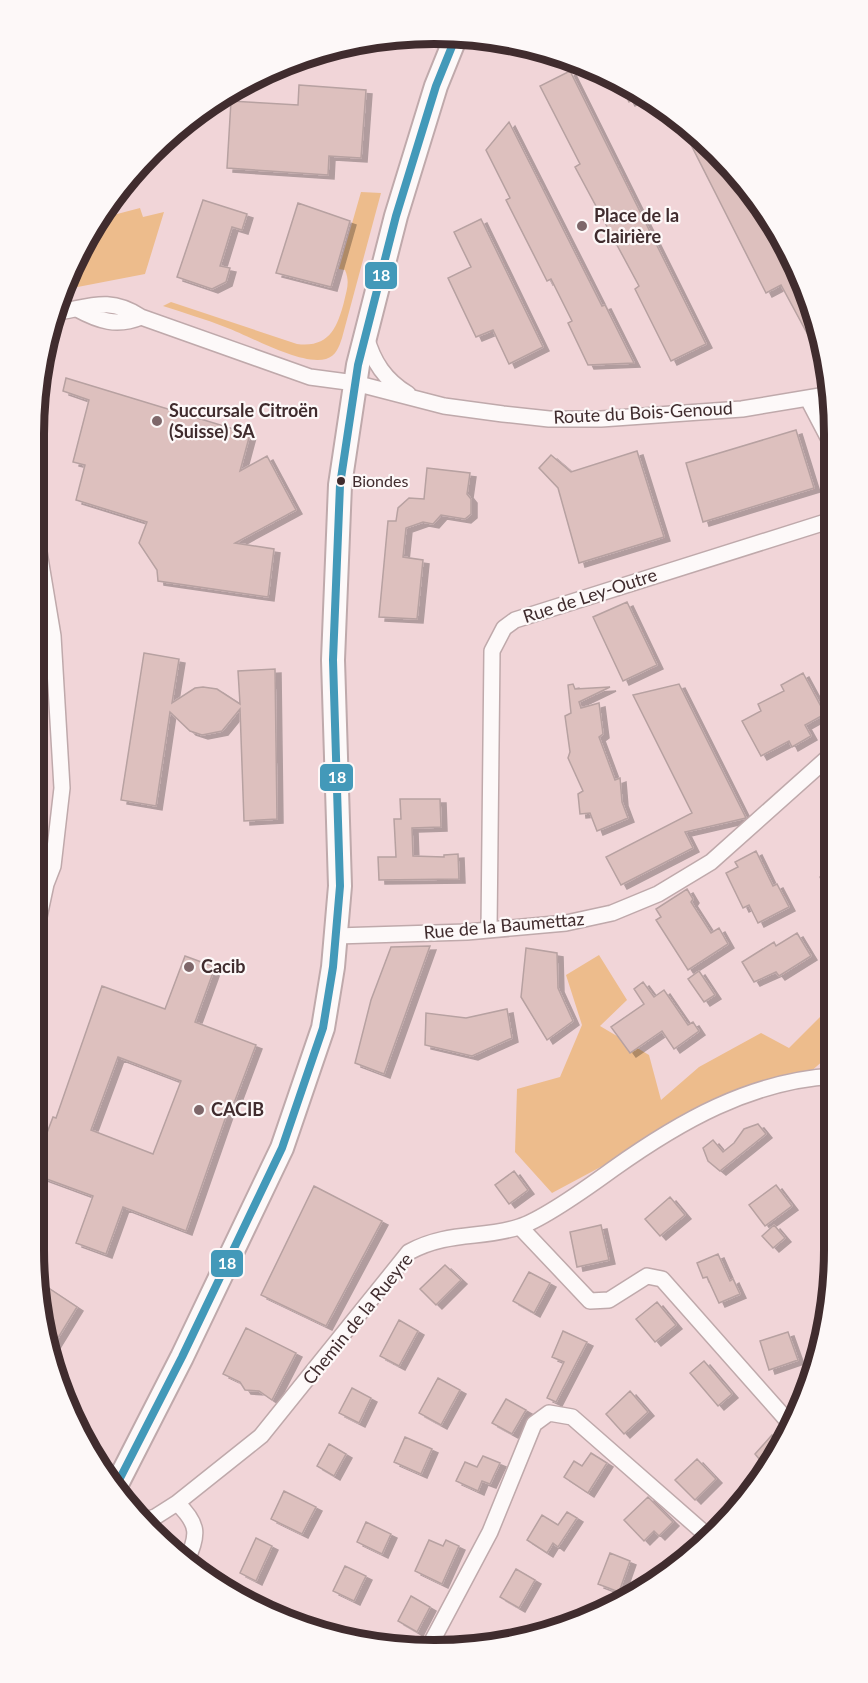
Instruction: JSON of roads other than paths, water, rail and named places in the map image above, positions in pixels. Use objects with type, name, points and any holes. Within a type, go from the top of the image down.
[{"type":"main road","points":[[119,1480],[187,1347],[282,1148],[308,1077],[322,1028],[336,936],[340,886],[333,660],[340,485],[355,383],[396,216],[436,86],[453,44]]},
{"type":"street","name":"Route du Bois-Genoud","points":[[63,311],[99,304],[117,304],[141,317],[310,377],[355,383],[418,400],[503,414],[549,419],[602,419],[742,409],[823,396]]},
{"type":"street","name":"Route du Bois-Genoud","points":[[366,336],[378,367],[396,386],[418,400]]},
{"type":"street","points":[[808,399],[824,430]]},
{"type":"street","name":"Rue de Ley-Outre","points":[[489,930],[492,651],[504,628],[515,620],[824,523]]},
{"type":"street","points":[[44,604],[53,636],[62,788],[53,866],[44,893]]},
{"type":"street","name":"Rue de la Baumettaz","points":[[336,936],[489,930],[566,923],[594,917],[658,894],[711,862],[824,761]]},
{"type":"street","name":"Chemin de la Rueyre","points":[[151,1517],[177,1503],[261,1436],[409,1252],[428,1242],[520,1227],[590,1185],[694,1116],[732,1099],[770,1087],[824,1078]]},
{"type":"street","points":[[520,1227],[590,1301],[609,1300],[647,1276],[662,1279],[786,1419]]},
{"type":"street","points":[[433,1640],[490,1532],[534,1424],[549,1413],[562,1413],[579,1422],[703,1532]]},
{"type":"street","points":[[177,1503],[194,1521],[196,1536],[189,1553]]},
{"type":"place","name":"Place de la Clairière","points":[[582,226]]},
{"type":"place","name":"Succursale Citroën (Suisse) SA","points":[[157,421]]},
{"type":"place","name":"Biondes","points":[[341,481]]},
{"type":"place","name":"Cacib","points":[[189,967]]},
{"type":"place","name":"CACIB","points":[[199,1110]]}]
